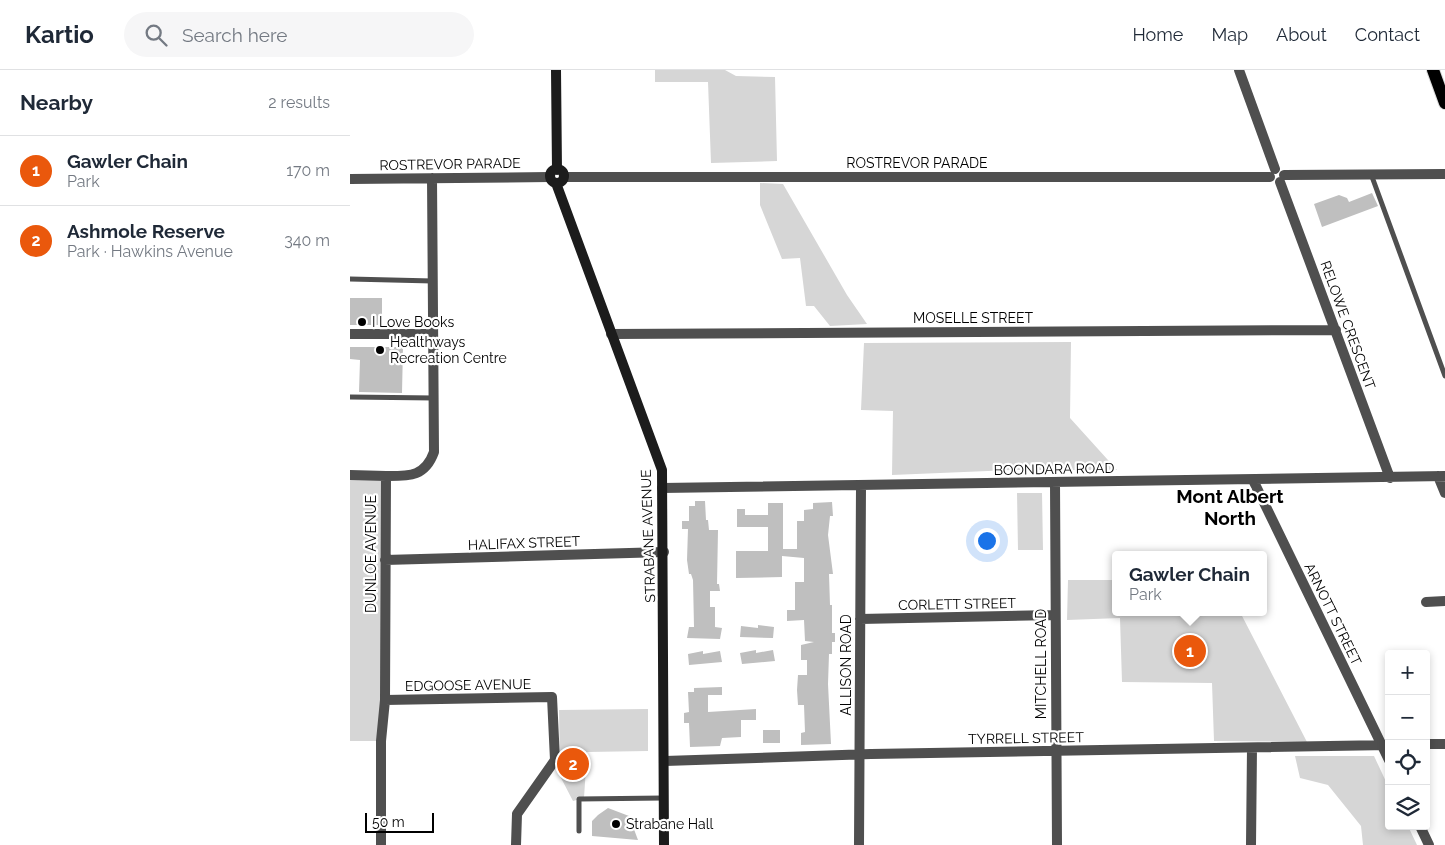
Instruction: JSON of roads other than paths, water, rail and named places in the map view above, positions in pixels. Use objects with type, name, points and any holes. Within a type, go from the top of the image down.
[{"type":"main road","points":[[1433,70],[1445,103]]},
{"type":"street","name":"STRABANE AVENUE","points":[[556,70],[557,177],[611,334],[662,470],[664,552],[664,845]]},
{"type":"street","name":"RELOWE CRESCENT","points":[[1239,70],[1390,478]]},
{"type":"street","name":"ROSTREVOR PARADE","points":[[350,179],[1445,174]]},
{"type":"street","name":"DUNLOE AVENUE","points":[[381,845],[386,476],[411,476],[429,465],[434,452],[432,178]]},
{"type":"street","name":"MOSELLE STREET","points":[[611,334],[1336,330]]},
{"type":"street","points":[[350,334],[433,334]]},
{"type":"street","points":[[350,475],[386,476]]},
{"type":"street","points":[[1441,476],[1445,493]]},
{"type":"street","name":"BOONDARA ROAD","points":[[662,488],[1441,476]]},
{"type":"street","name":"ARNOTT STREET","points":[[1254,480],[1385,745]]},
{"type":"street","name":"MITCHELL ROAD","points":[[1055,482],[1054,615],[1057,845]]},
{"type":"street","name":"ALLISON ROAD","points":[[859,845],[860,486]]},
{"type":"street","name":"HALIFAX STREET","points":[[385,560],[664,552]]},
{"type":"street","points":[[1426,602],[1445,601]]},
{"type":"street","name":"CORLETT STREET","points":[[860,619],[1054,615]]},
{"type":"street","name":"EDGOOSE AVENUE","points":[[384,700],[552,697],[555,760],[517,814],[516,845]]},
{"type":"street","points":[[1430,744],[1445,744]]},
{"type":"street","name":"TYRRELL STREET","points":[[665,761],[859,754],[1385,745]]},
{"type":"street","points":[[1251,845],[1252,748]]},
{"type":"street","points":[[1422,830],[1429,845]]},
{"type":"lane","points":[[1371,174],[1445,376]]},
{"type":"lane","points":[[350,279],[433,281]]},
{"type":"lane","points":[[350,397],[434,398]]},
{"type":"lane","points":[[579,831],[579,799],[664,798]]},
{"type":"place","name":"I Love Books","points":[[362,322]]},
{"type":"place","name":"Healthways Recreation Centre","points":[[380,350]]},
{"type":"place","name":"Gawler Chain","points":[[1190,651]]},
{"type":"place","name":"Ashmole Reserve","points":[[573,764]]},
{"type":"place","name":"Strabane Hall","points":[[616,824]]},
{"type":"district","name":"Mont Albert North","points":[[1230,507]]}]
